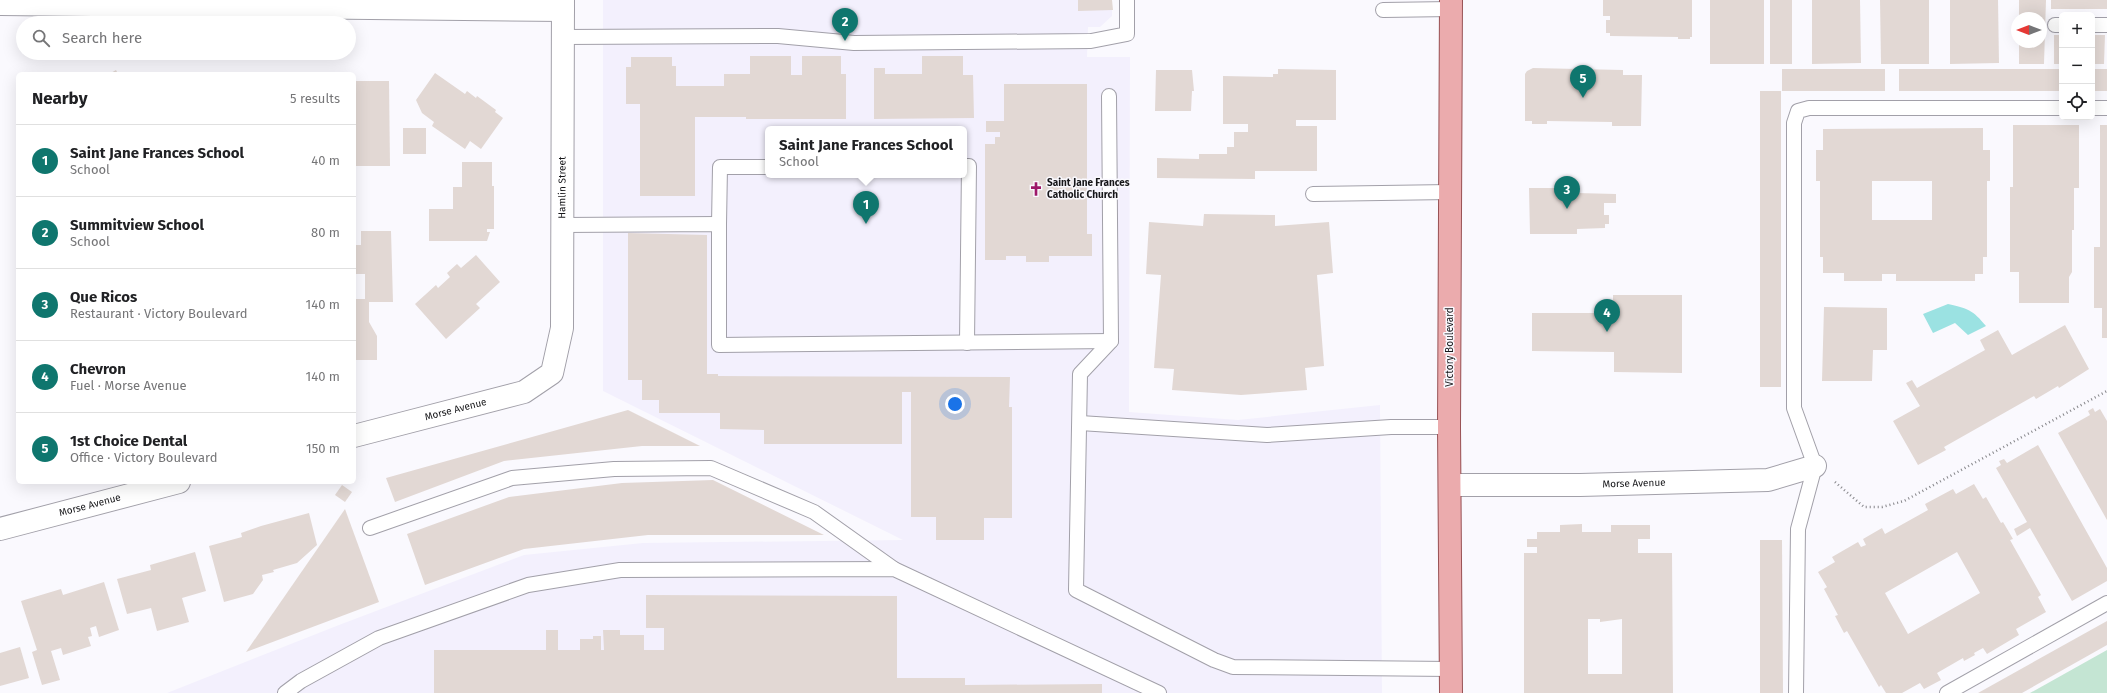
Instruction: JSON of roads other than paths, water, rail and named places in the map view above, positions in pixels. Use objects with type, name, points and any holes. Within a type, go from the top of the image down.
[{"type":"main road","name":"Victory Boulevard","points":[[1451,4],[1449,427],[1451,693]]},
{"type":"street","points":[[0,4],[563,5]]},
{"type":"street","name":"Hamlin Street","points":[[552,373],[562,328],[563,5]]},
{"type":"street","name":"Morse Avenue","points":[[356,435],[524,392],[552,373]]},
{"type":"street","name":"Morse Avenue","points":[[1450,485],[1580,485],[1768,480],[1816,466]]},
{"type":"street","name":"Morse Avenue","points":[[0,529],[171,484]]},
{"type":"lane","points":[[563,37],[602,35],[778,36],[854,43],[1091,41],[1127,34],[1127,0]]},
{"type":"lane","points":[[1383,10],[1451,4]]},
{"type":"lane","points":[[2095,25],[2107,25]]},
{"type":"lane","points":[[1108,96],[1111,341],[1080,374],[1076,590],[1214,660],[1233,667],[1451,669]]},
{"type":"lane","points":[[1796,693],[1798,529],[1816,466],[1794,408],[1794,123],[1798,111],[1809,108],[2059,108]]},
{"type":"lane","points":[[2095,108],[2107,108]]},
{"type":"lane","points":[[967,166],[969,166],[967,343]]},
{"type":"lane","points":[[765,167],[720,167],[719,345],[1111,341]]},
{"type":"lane","points":[[1313,194],[1450,192]]},
{"type":"lane","points":[[563,225],[719,224]]},
{"type":"lane","points":[[1080,423],[1267,435],[1391,427],[1449,427]]},
{"type":"lane","points":[[370,528],[512,478],[614,469],[711,468],[814,512],[894,569],[1160,693]]},
{"type":"lane","points":[[285,693],[301,681],[379,638],[528,585],[620,570],[894,569]]},
{"type":"lane","points":[[1947,693],[2107,603]]},
{"type":"water","points":[[1948,304],[1969,310],[1986,326],[1968,335],[1955,323],[1933,333],[1923,314]]},
{"type":"place","name":"Summitview School","points":[[845,41]]},
{"type":"place","name":"1st Choice Dental","points":[[1583,98]]},
{"type":"place","name":"Saint Jane Frances Catholic Church","points":[[1036,189]]},
{"type":"place","name":"Que Ricos","points":[[1567,209]]},
{"type":"place","name":"Saint Jane Frances School","points":[[866,224]]},
{"type":"place","name":"Chevron","points":[[1607,332]]}]
